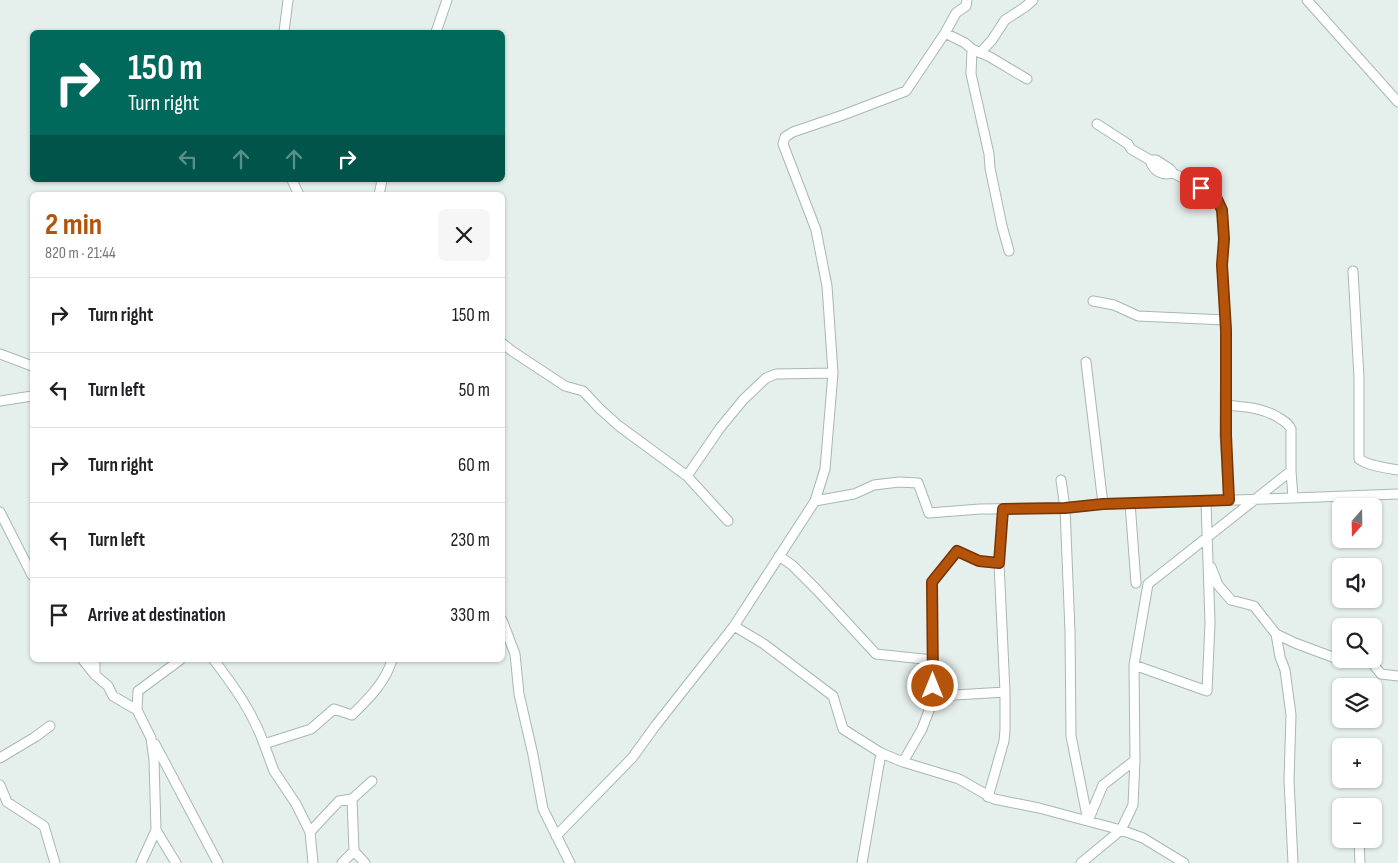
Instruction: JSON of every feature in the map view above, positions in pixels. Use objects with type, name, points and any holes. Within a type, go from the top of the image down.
[{"type":"street","points":[[284,30],[288,0]]},
{"type":"street","points":[[437,30],[447,0]]},
{"type":"street","points":[[556,836],[632,758],[734,626],[815,501],[825,469],[833,373],[827,286],[816,230],[783,144],[785,137],[793,132],[906,91],[945,33],[956,13],[966,6],[967,0]]},
{"type":"street","points":[[1009,251],[1002,226],[990,168],[989,154],[971,74],[976,51],[992,40],[1005,20],[1026,7],[1033,0]]},
{"type":"street","points":[[1307,0],[1398,102]]},
{"type":"street","points":[[945,33],[1027,79]]},
{"type":"street","points":[[1097,124],[1128,144],[1131,149],[1150,160],[1156,160],[1173,173],[1215,195],[1222,210],[1229,500]]},
{"type":"street","points":[[1353,271],[1359,378],[1360,459],[1362,462],[1398,470]]},
{"type":"street","points":[[1092,302],[1114,305],[1138,316],[1225,320]]},
{"type":"street","points":[[505,345],[565,386],[583,391],[619,426],[687,476],[728,521]]},
{"type":"street","points":[[0,354],[30,365]]},
{"type":"street","points":[[1086,362],[1103,504]]},
{"type":"street","points":[[687,476],[720,428],[743,400],[766,378],[776,374],[833,373]]},
{"type":"street","points":[[0,401],[30,396]]},
{"type":"street","points":[[1226,405],[1266,411],[1289,425],[1291,429],[1293,498]]},
{"type":"street","points":[[1081,863],[1121,830],[1133,805],[1134,665],[1148,584],[1291,471]]},
{"type":"street","points":[[1061,480],[1065,508],[1070,631],[1071,736],[1088,821]]},
{"type":"street","points":[[815,501],[854,494],[874,485],[899,482],[918,484],[929,513],[980,509],[1065,508],[1103,504],[1398,494]]},
{"type":"street","points":[[1134,665],[1208,691],[1210,623],[1206,501]]},
{"type":"street","points":[[1130,504],[1136,583]]},
{"type":"street","points":[[988,797],[1004,741],[1005,730],[999,563],[1003,509]]},
{"type":"street","points":[[0,512],[30,571]]},
{"type":"street","points":[[903,762],[922,729],[933,700],[932,582],[957,551],[979,561],[999,563]]},
{"type":"street","points":[[779,556],[792,565],[811,584],[876,654],[933,660]]},
{"type":"street","points":[[1208,557],[1218,585],[1231,600],[1254,606],[1276,634],[1332,657]]},
{"type":"street","points":[[734,626],[764,644],[834,696],[843,729],[882,753],[903,762],[959,779],[994,800],[1039,808],[1121,830],[1143,838],[1184,863]]},
{"type":"street","points":[[505,628],[515,654],[519,694],[543,809],[570,863]]},
{"type":"street","points":[[1276,634],[1280,657],[1285,670],[1290,715],[1288,780],[1293,863]]},
{"type":"street","points":[[85,662],[95,675],[108,686],[113,696],[138,710]]},
{"type":"street","points":[[95,662],[95,675]]},
{"type":"street","points":[[177,662],[138,691],[138,710],[218,863]]},
{"type":"street","points":[[215,662],[240,695],[257,724],[274,771],[296,804],[310,832],[313,863]]},
{"type":"street","points":[[264,744],[311,728],[334,709],[352,715],[372,694],[388,673],[391,662]]},
{"type":"street","points":[[1376,668],[1380,674],[1398,676]]},
{"type":"street","points":[[933,700],[955,695],[1005,692]]},
{"type":"street","points":[[0,758],[50,726]]},
{"type":"street","points":[[141,863],[156,830],[154,760],[151,738]]},
{"type":"street","points":[[862,863],[882,753]]},
{"type":"street","points":[[1088,821],[1104,785],[1134,760]]},
{"type":"street","points":[[310,832],[339,801],[352,799],[372,781]]},
{"type":"street","points":[[0,785],[7,802],[44,826],[55,863]]},
{"type":"street","points":[[352,799],[354,851],[366,863]]},
{"type":"street","points":[[156,830],[176,863]]},
{"type":"street","points":[[1359,848],[1360,863]]},
{"type":"street","points":[[342,863],[354,851]]},
{"type":"route","points":[[933,686],[932,582],[957,551],[979,561],[999,563],[1003,509],[1229,500],[1222,210],[1215,195],[1201,188]]}]
